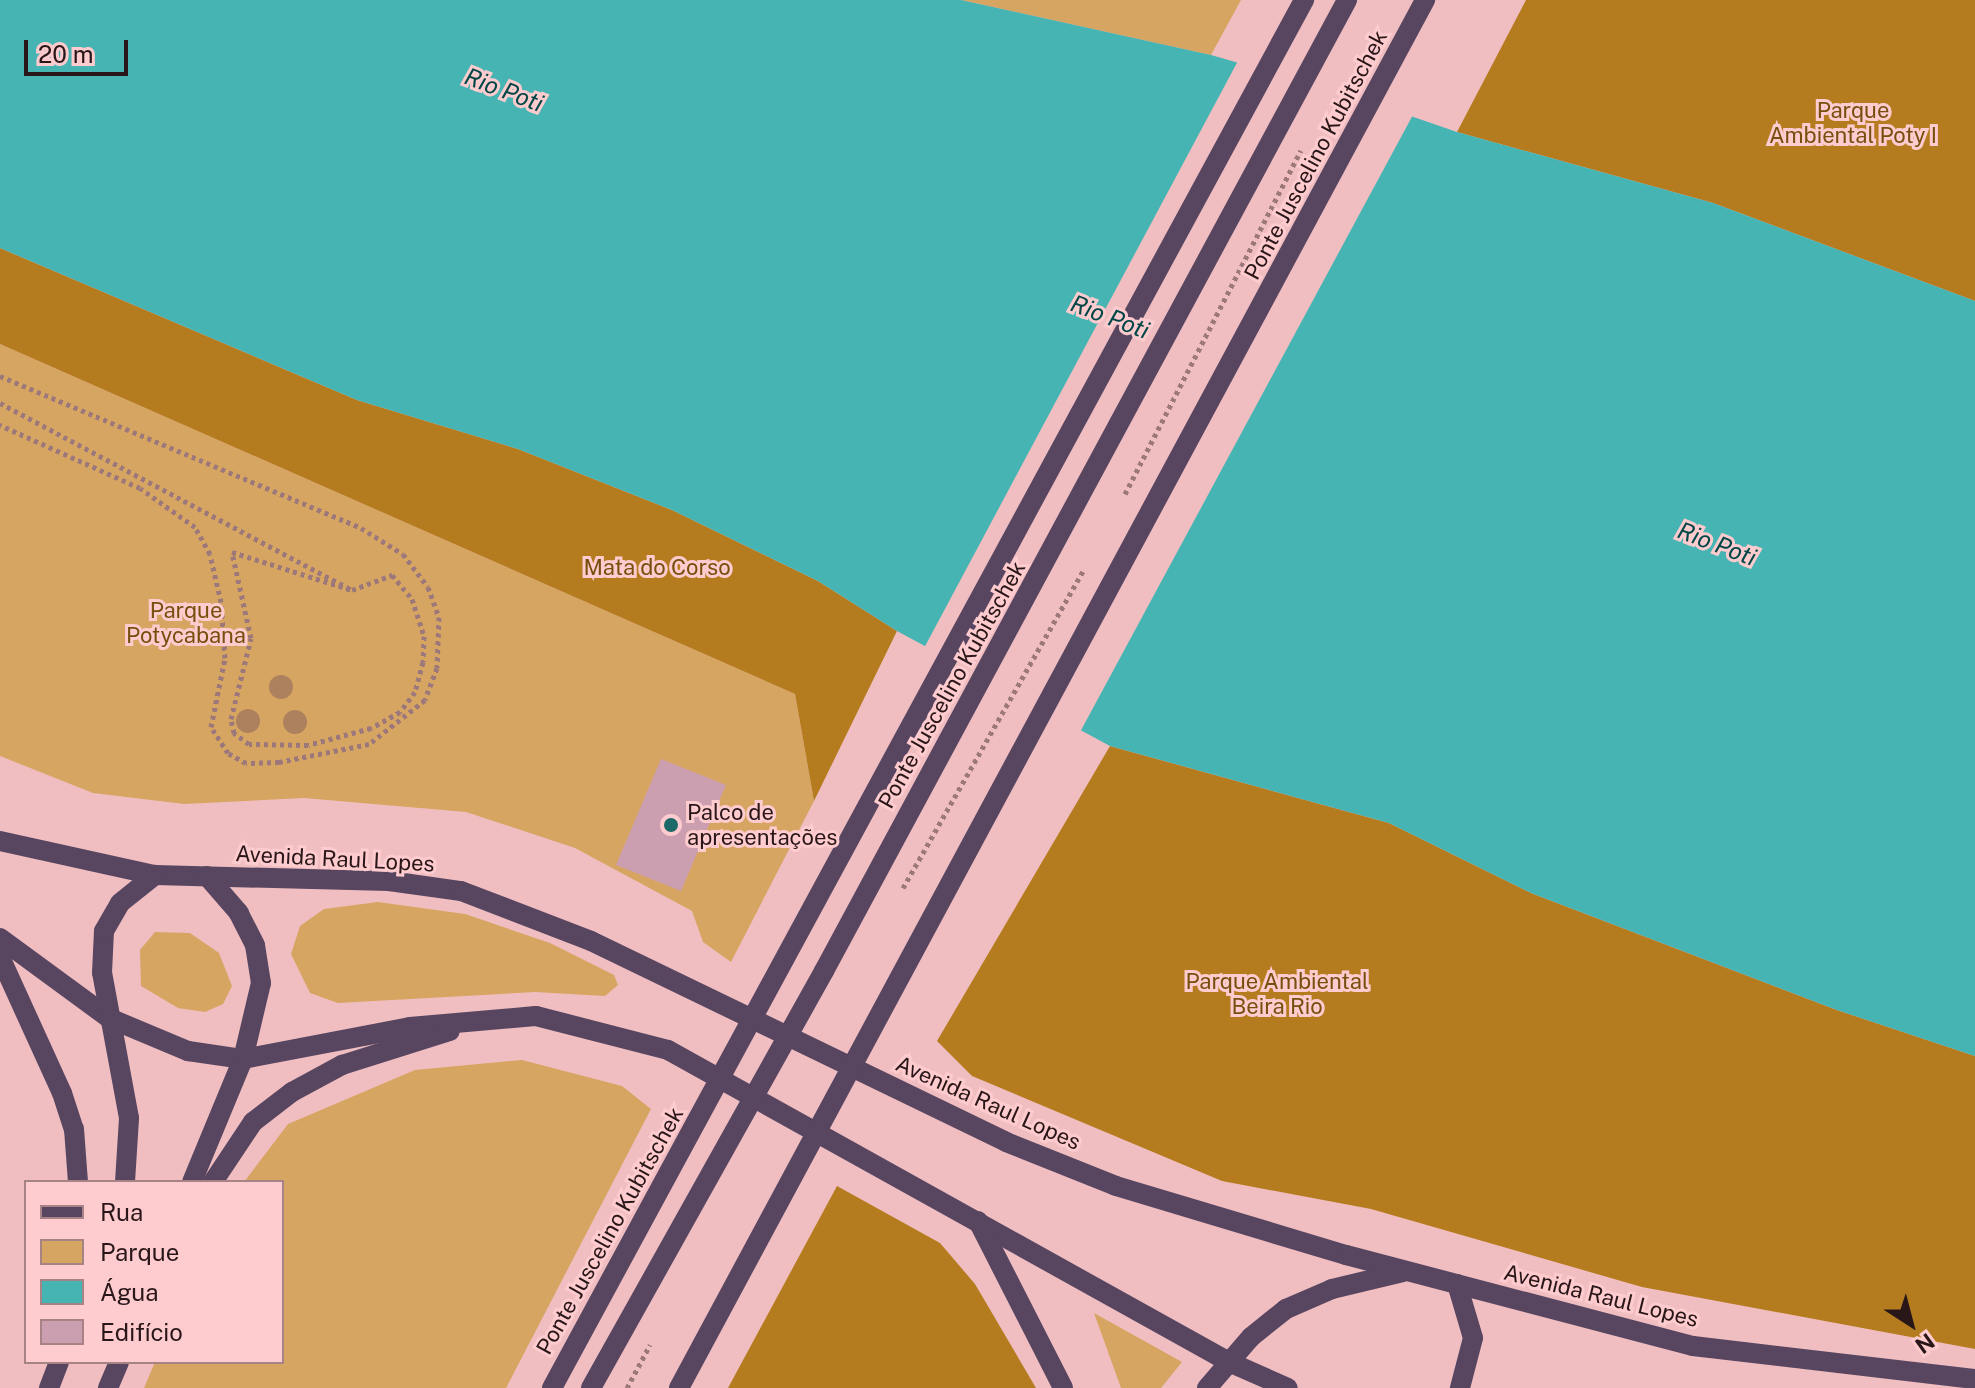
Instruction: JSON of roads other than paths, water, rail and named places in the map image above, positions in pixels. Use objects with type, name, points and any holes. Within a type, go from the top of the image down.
[{"type":"main road","name":"Ponte Juscelino Kubitschek","points":[[552,1388],[1304,0]]},
{"type":"main road","name":"Ponte Juscelino Kubitschek","points":[[591,1388],[869,889],[1347,0]]},
{"type":"main road","name":"Ponte Juscelino Kubitschek","points":[[679,1388],[1425,0]]},
{"type":"main road","name":"Avenida Raul Lopes","points":[[0,841],[155,875],[389,881],[486,899],[591,941],[1006,1142],[1130,1190],[1407,1271],[1693,1346],[1975,1379]]},
{"type":"main road","points":[[125,1180],[129,1118],[102,973],[104,931],[120,903],[155,875]]},
{"type":"main road","points":[[193,1180],[243,1059],[261,983],[255,945],[239,913],[207,876]]},
{"type":"main road","points":[[0,938],[109,1018],[188,1051],[243,1059],[410,1027],[536,1016],[668,1050],[1229,1362],[1288,1388]]},
{"type":"main road","points":[[0,957],[62,1093],[74,1129],[78,1180]]},
{"type":"main road","points":[[214,1180],[253,1122],[292,1092],[342,1065],[485,1020]]},
{"type":"main road","points":[[975,1218],[1063,1388]]},
{"type":"main road","points":[[1207,1388],[1229,1362],[1286,1309],[1332,1289],[1407,1271]]},
{"type":"main road","points":[[1457,1284],[1473,1338],[1460,1388]]},
{"type":"main road","points":[[49,1388],[58,1364]]},
{"type":"main road","points":[[108,1388],[118,1364]]},
{"type":"water","name":"Rio Poti","points":[[0,0],[961,0],[1211,55],[1347,94],[1457,132],[1713,203],[1975,301],[1975,1056],[1837,1010],[1531,893],[1389,823],[1110,746],[897,631],[818,581],[672,510],[518,449],[357,400],[0,248]]},
{"type":"place","name":"Palco de apresentações","points":[[671,825]]},
{"type":"park label","name":"Parque Ambiental Poty I","points":[[1853,122]]},
{"type":"park label","name":"Mata do Corso","points":[[657,568]]},
{"type":"park label","name":"Parque Potycabana","points":[[186,622]]},
{"type":"park label","name":"Parque Ambiental Beira Rio","points":[[1277,994]]}]
